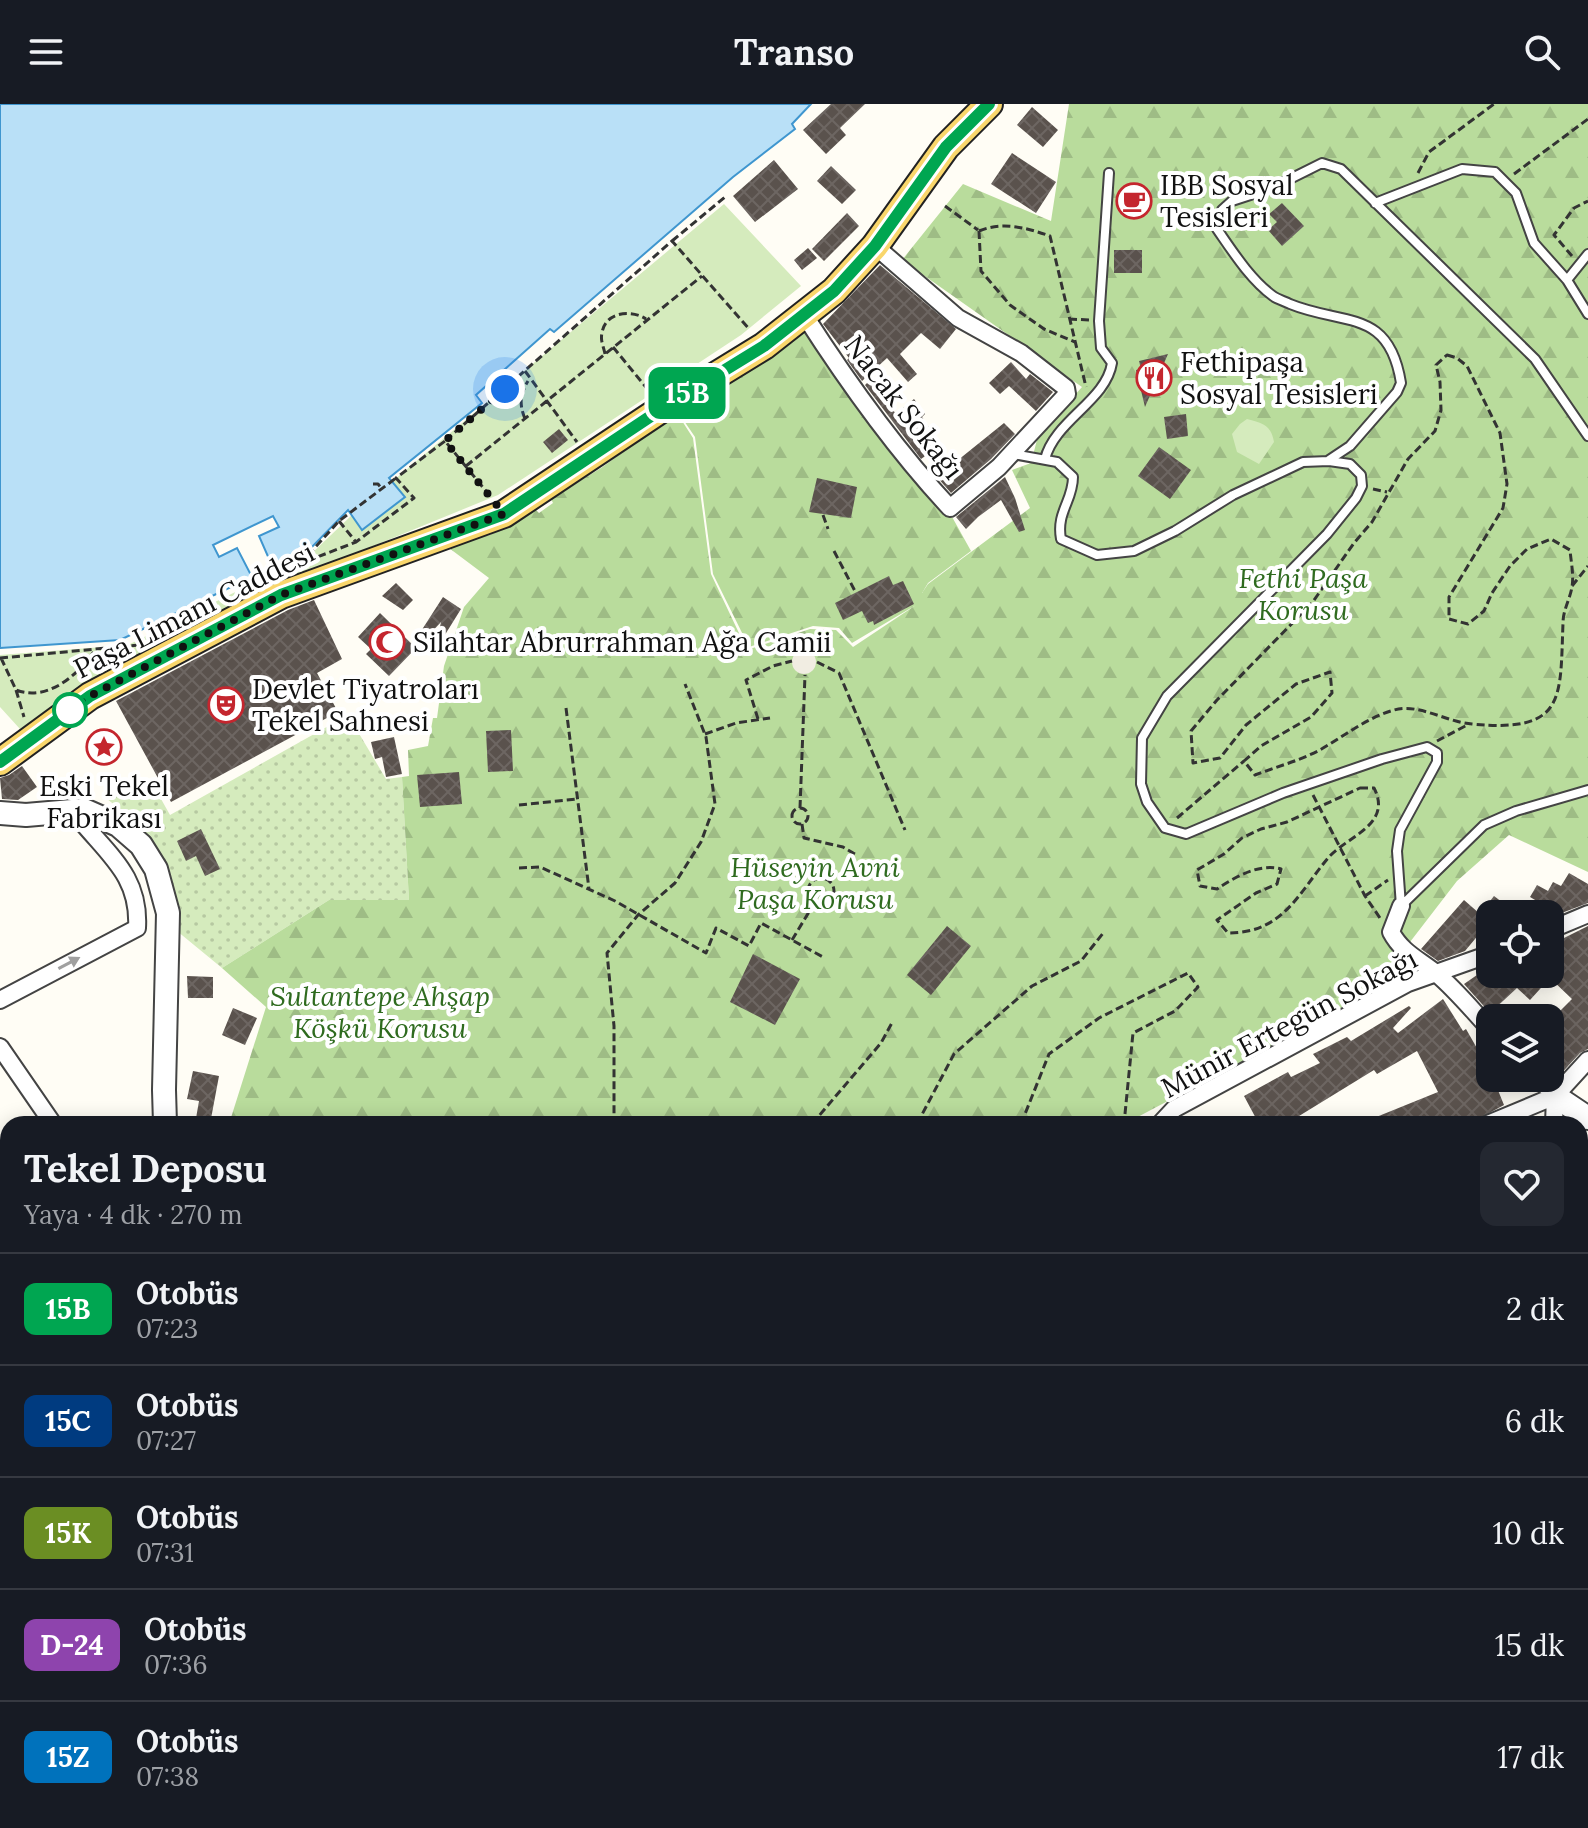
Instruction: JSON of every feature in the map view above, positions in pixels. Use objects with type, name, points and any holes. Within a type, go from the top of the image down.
[{"type":"main road","name":"Paşa Limanı Caddesi","points":[[0,762],[92,695],[281,595],[504,514],[663,408],[764,346],[834,291],[875,246],[946,147],[989,104]]},
{"type":"street","name":"Nacak Sokağı","points":[[805,316],[884,428],[950,508],[1013,454],[1067,394],[1066,388],[1021,353],[958,318],[875,246]]},
{"type":"street","points":[[0,813],[83,816],[118,825],[141,845],[156,869],[168,913],[165,953],[165,1116]]},
{"type":"street","points":[[0,826],[83,816]]},
{"type":"street","points":[[0,1000],[137,928],[138,906],[130,880],[83,816]]},
{"type":"street","points":[[1401,906],[1391,932],[1413,960],[1437,974],[1476,1014]]},
{"type":"street","points":[[1564,924],[1588,914]]},
{"type":"street","name":"Münir Ertegün Sokağı","points":[[1167,1116],[1174,1109],[1408,983],[1476,959]]},
{"type":"street","points":[[0,1047],[47,1116]]},
{"type":"street","points":[[1507,1116],[1555,1096],[1588,1060]]},
{"type":"street","points":[[1551,1092],[1585,1116]]},
{"type":"street","points":[[1554,1116],[1555,1096]]},
{"type":"lane","points":[[1329,461],[1350,446],[1397,392],[1401,383],[1390,347],[1375,328],[1357,320],[1304,309],[1274,297],[1240,263],[1217,229],[1222,210],[1232,201],[1272,188],[1322,163],[1341,169],[1535,359],[1588,436]]},
{"type":"lane","points":[[1375,203],[1462,169],[1495,172],[1516,193],[1534,243],[1567,280],[1588,314]]},
{"type":"lane","points":[[1045,459],[1049,444],[1110,379],[1112,363],[1101,348],[1099,321],[1109,173]]},
{"type":"lane","points":[[1567,280],[1588,254]]},
{"type":"lane","points":[[1013,454],[1057,462],[1073,477],[1073,488],[1060,514],[1061,539],[1097,555],[1134,551],[1303,462],[1350,464],[1361,475],[1362,486],[1356,498],[1327,534],[1167,696],[1142,738],[1141,784],[1147,802],[1165,828],[1186,834],[1309,784],[1427,747],[1437,753],[1437,762],[1400,830],[1397,851],[1401,906]]},
{"type":"lane","points":[[1401,906],[1484,825],[1516,811],[1588,790]]},
{"type":"path","points":[[1409,190],[1429,152],[1494,104]]},
{"type":"path","points":[[1504,181],[1588,119]]},
{"type":"path","points":[[303,563],[339,521],[445,441],[725,197]]},
{"type":"path","points":[[1575,259],[1554,235],[1574,208],[1588,201]]},
{"type":"path","points":[[945,206],[979,231]]},
{"type":"path","points":[[979,231],[989,227],[1023,227],[1050,236],[1089,400]]},
{"type":"path","points":[[979,231],[981,271],[1010,305],[1044,329],[1075,342]]},
{"type":"path","points":[[672,241],[764,346]]},
{"type":"path","points":[[466,466],[702,276]]},
{"type":"path","points":[[605,354],[601,334],[606,323],[616,315],[637,314],[647,320]]},
{"type":"path","points":[[1069,319],[1099,321]]},
{"type":"path","points":[[613,347],[663,408]]},
{"type":"path","points":[[1165,828],[1261,746],[1311,717],[1332,693],[1330,672],[1296,684],[1246,725],[1220,758],[1193,763],[1191,731],[1321,592],[1372,522],[1408,459],[1435,431],[1441,410],[1436,365],[1447,355],[1457,358],[1467,366],[1500,433],[1507,484],[1503,508],[1449,597],[1449,619],[1468,624],[1484,611],[1504,575],[1527,549],[1551,539],[1570,550],[1572,586],[1563,618],[1563,673],[1557,700],[1540,718],[1518,725],[1469,724],[1419,710],[1396,709],[1370,720],[1315,752],[1255,775],[1244,761]]},
{"type":"path","points":[[525,371],[589,458]]},
{"type":"path","points":[[525,419],[521,396],[529,380]]},
{"type":"path","points":[[445,441],[504,514]]},
{"type":"path","points":[[289,569],[356,542],[414,498],[394,479]]},
{"type":"path","points":[[373,484],[378,484],[382,489]]},
{"type":"path","points":[[823,515],[828,529]]},
{"type":"path","points":[[339,521],[356,542]]},
{"type":"path","points":[[834,551],[856,593]]},
{"type":"path","points":[[1572,586],[1588,566]]},
{"type":"path","points":[[30,739],[22,728],[24,718],[16,690],[0,658],[137,646],[151,639]]},
{"type":"path","points":[[16,690],[27,694],[55,687],[71,677],[95,650]]},
{"type":"path","points":[[758,719],[746,680],[773,666],[792,661]]},
{"type":"path","points":[[817,662],[839,673],[905,830]]},
{"type":"path","points":[[805,675],[800,808],[808,816],[802,824],[804,838],[843,847],[858,856]]},
{"type":"path","points":[[614,1116],[614,1026],[607,953],[638,915],[675,883],[701,842],[715,804],[705,734],[685,684]]},
{"type":"path","points":[[566,708],[589,889]]},
{"type":"path","points":[[705,734],[736,723],[770,718]]},
{"type":"path","points":[[1427,747],[1469,724]]},
{"type":"path","points":[[1309,784],[1365,896],[1391,932]]},
{"type":"path","points":[[1360,788],[1374,788],[1380,800],[1378,813],[1365,829],[1339,849],[1329,856],[1286,913],[1244,933],[1228,933],[1217,920],[1256,893],[1277,884],[1281,869],[1269,866],[1235,878],[1217,889],[1200,886],[1197,870],[1224,854],[1242,838],[1319,808],[1360,788]]},
{"type":"path","points":[[519,805],[577,799]]},
{"type":"path","points":[[800,808],[793,811],[792,819],[802,824]]},
{"type":"path","points":[[519,868],[540,867],[589,889],[706,953],[716,928],[749,946],[761,923],[823,957]]},
{"type":"path","points":[[820,878],[828,880],[833,887],[833,895],[823,904],[815,902],[809,896],[810,884],[820,878]]},
{"type":"path","points":[[1365,896],[1391,878]]},
{"type":"path","points":[[792,940],[815,902]]},
{"type":"path","points":[[921,1116],[954,1054],[1032,986],[1081,961],[1104,932]]},
{"type":"path","points":[[1024,1116],[1049,1054],[1099,1018],[1188,973],[1198,987],[1175,1011],[1133,1033],[1125,1116]]},
{"type":"path","points":[[819,1116],[881,1043],[893,1021]]},
{"type":"green space","points":[[1069,104],[1588,104],[1588,872],[1509,835],[1457,881],[1400,955],[1411,972],[1140,1116],[232,1116],[266,1007],[222,968],[329,900],[409,900],[402,777],[409,776],[408,750],[428,746],[433,718],[437,718],[444,666],[464,607],[489,578],[445,545],[490,535],[535,509],[539,513],[553,503],[551,499],[601,468],[677,413],[693,438],[711,574],[747,650],[810,629],[836,630],[853,647],[916,605],[852,643],[839,628],[813,626],[749,647],[713,574],[695,437],[680,415],[805,332],[947,517],[951,515],[971,551],[928,583],[922,593],[928,584],[1030,508],[1012,470],[1031,463],[1038,436],[1082,387],[902,260],[963,184],[1051,221]]},
{"type":"green space","points":[[724,204],[801,286],[741,335],[498,495],[273,587],[95,681],[20,729],[0,707],[0,655],[128,645],[310,555],[352,515]]},
{"type":"green space","points":[[1247,419],[1265,426],[1273,436],[1274,442],[1259,464],[1237,452],[1232,434]]},
{"type":"green space","points":[[348,715],[386,779],[402,777],[409,900],[329,900],[222,968],[177,931],[147,842],[129,816],[107,799],[151,781],[170,815]]},
{"type":"shaded area","points":[[804,650],[813,653],[816,662],[813,671],[804,674],[795,671],[792,662],[795,653]]},
{"type":"water","points":[[0,104],[811,104],[792,124],[795,129],[733,177],[554,332],[550,329],[476,395],[482,403],[389,478],[405,497],[362,530],[348,510],[309,550],[273,568],[259,536],[279,527],[273,516],[213,545],[219,557],[237,548],[252,577],[120,640],[0,648]]},
{"type":"building","points":[[831,104],[865,104],[840,128],[846,135],[826,154],[803,130]]},
{"type":"building","points":[[1032,107],[1058,130],[1043,147],[1017,125]]},
{"type":"building","points":[[1012,153],[1056,182],[1036,213],[991,184]]},
{"type":"building","points":[[774,160],[798,189],[755,222],[733,196]]},
{"type":"building","points":[[831,166],[856,190],[842,204],[817,181]]},
{"type":"building","points":[[1282,203],[1304,226],[1282,246],[1268,230],[1277,222],[1269,214]]},
{"type":"building","points":[[847,213],[859,226],[824,261],[812,249]]},
{"type":"building","points":[[808,248],[817,258],[802,270],[794,260]]},
{"type":"building","points":[[1114,250],[1142,250],[1142,273],[1114,273]]},
{"type":"building","points":[[880,265],[956,329],[940,349],[921,333],[900,354],[917,374],[908,382],[887,358],[862,381],[823,324]]},
{"type":"building","name":"Fethipaşa Sosyal Tesisleri","points":[[1168,354],[1145,407],[1136,370],[1141,369],[1139,361]]},
{"type":"building","points":[[1011,362],[1026,379],[1030,374],[1053,392],[1036,411],[1009,386],[1000,394],[989,383]]},
{"type":"building","points":[[870,380],[896,414],[914,399],[941,445],[921,459],[865,385]]},
{"type":"building","points":[[1186,414],[1188,436],[1167,439],[1164,417]]},
{"type":"building","points":[[1004,423],[1015,434],[951,493],[937,477]]},
{"type":"building","points":[[559,429],[568,440],[552,453],[543,442]]},
{"type":"building","points":[[1159,447],[1191,470],[1170,499],[1138,476]]},
{"type":"building","points":[[1005,477],[1025,530],[1019,532],[1001,500],[966,529],[956,517]]},
{"type":"building","points":[[817,478],[857,487],[851,518],[809,512]]},
{"type":"building","points":[[889,576],[893,585],[903,581],[914,604],[874,625],[873,621],[868,623],[862,611],[843,620],[835,603]]},
{"type":"building","points":[[396,583],[413,600],[403,610],[382,596]]},
{"type":"building","points":[[443,597],[461,609],[438,646],[441,622],[419,646],[414,642]]},
{"type":"building","name":"Devlet Tiyatroları Tekel Sahnesi","points":[[314,600],[342,659],[317,673],[338,712],[171,802],[116,701],[288,610]]},
{"type":"building","name":"Silahtar Abrurrahman Ağa Camii","points":[[380,613],[416,648],[389,676],[366,654],[371,649],[358,637]]},
{"type":"building","points":[[511,730],[513,771],[488,772],[486,731]]},
{"type":"building","points":[[394,737],[402,774],[386,777],[382,757],[375,759],[371,742]]},
{"type":"building","points":[[22,766],[37,787],[18,800],[2,799],[0,778]]},
{"type":"building","points":[[459,772],[462,804],[420,807],[417,775]]},
{"type":"building","points":[[201,829],[220,869],[205,876],[196,856],[186,861],[177,841]]},
{"type":"building","points":[[1569,873],[1588,884],[1588,903],[1564,912],[1564,900],[1535,900],[1530,897],[1537,885],[1548,891],[1553,882],[1561,886]]},
{"type":"building","points":[[1464,900],[1476,910],[1476,938],[1465,951],[1438,961],[1421,949]]},
{"type":"building","points":[[947,926],[971,946],[931,995],[907,975]]},
{"type":"building","points":[[1588,926],[1588,1049],[1564,1070],[1564,1007],[1572,999],[1560,988],[1564,988],[1564,938]]},
{"type":"building","points":[[753,954],[800,979],[775,1025],[730,1002]]},
{"type":"building","points":[[187,976],[213,977],[213,998],[188,998]]},
{"type":"building","points":[[1476,976],[1476,988],[1517,988],[1500,1004],[1482,1004],[1464,984]]},
{"type":"building","points":[[1517,988],[1541,988],[1530,1000]]},
{"type":"building","points":[[1443,999],[1476,1046],[1476,1092],[1499,1092],[1504,1105],[1484,1116],[1379,1116],[1438,1092],[1417,1051],[1377,1074],[1374,1070],[1299,1116],[1255,1116],[1244,1096],[1288,1072],[1291,1077],[1320,1063],[1313,1054],[1347,1037],[1351,1041],[1409,1006],[1411,1008],[1393,1028],[1398,1033]]},
{"type":"building","points":[[233,1008],[257,1018],[245,1045],[222,1035]]},
{"type":"building","points":[[193,1071],[219,1076],[212,1116],[196,1116],[199,1101],[187,1099]]},
{"type":"bus line","name":"15B","points":[[0,762],[90,696],[281,595],[504,514],[663,408],[764,346],[834,291],[875,246],[946,147],[989,104]]},
{"type":"place","name":"IBB Sosyal Tesisleri","points":[[1134,201]]},
{"type":"place","name":"Fethipaşa Sosyal Tesisleri","points":[[1154,378]]},
{"type":"place","name":"Silahtar Abrurrahman Ağa Camii","points":[[387,642]]},
{"type":"place","name":"Devlet Tiyatroları Tekel Sahnesi","points":[[226,705]]},
{"type":"place","name":"Eski Tekel Fabrikası","points":[[104,747]]},
{"type":"route","points":[[70,710],[92,695],[281,595],[504,514],[445,441],[505,389]]},
{"type":"park label","name":"Fethi Paşa Korusu","points":[[1303,594]]},
{"type":"park label","name":"Hüseyin Avni Paşa Korusu","points":[[815,883]]},
{"type":"park label","name":"Sultantepe Ahşap Köşkü Korusu","points":[[380,1012]]}]
